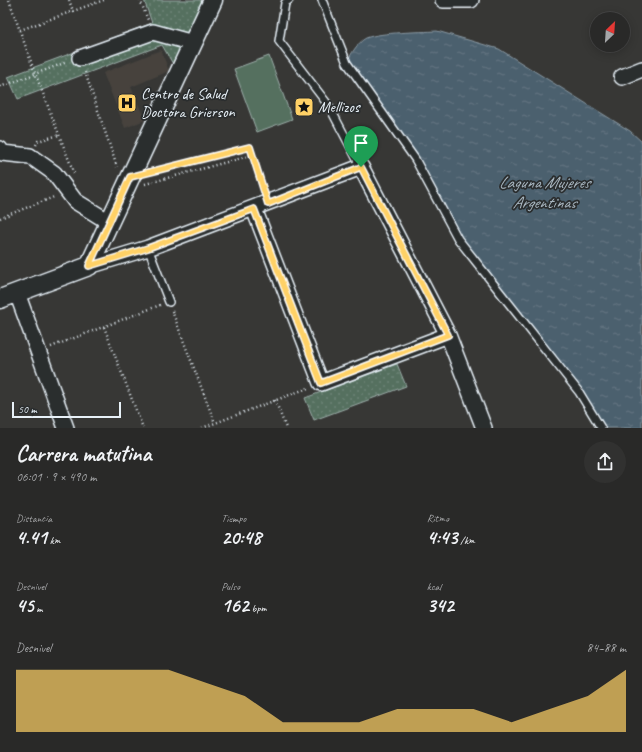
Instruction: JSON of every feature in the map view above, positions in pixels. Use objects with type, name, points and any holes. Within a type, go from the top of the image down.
[{"type":"street","points":[[89,266],[213,0]]},
{"type":"street","points":[[445,0],[471,0]]},
{"type":"street","points":[[80,58],[153,32],[193,43]]},
{"type":"street","points":[[622,77],[642,69]]},
{"type":"street","points":[[1,153],[30,156],[54,173],[75,201],[109,222]]},
{"type":"street","points":[[0,299],[89,266],[148,248],[268,204],[361,167],[448,335],[484,428]]},
{"type":"street","points":[[254,209],[321,383],[448,335]]},
{"type":"street","points":[[17,293],[66,428]]},
{"type":"lane","points":[[289,0],[285,4],[279,41],[329,106],[361,167]]},
{"type":"lane","points":[[322,0],[347,63],[415,159],[458,239],[580,392],[601,428]]},
{"type":"lane","points":[[148,248],[169,302]]},
{"type":"path","points":[[10,0],[35,73],[74,174]]},
{"type":"path","points":[[69,0],[73,11]]},
{"type":"path","points":[[20,30],[104,0]]},
{"type":"path","points":[[140,0],[153,32]]},
{"type":"path","points":[[0,86],[80,58]]},
{"type":"path","points":[[30,156],[38,141],[59,134]]},
{"type":"path","points":[[130,177],[250,147],[268,204]]},
{"type":"path","points":[[0,218],[67,191]]},
{"type":"path","points":[[38,352],[169,302],[215,423]]},
{"type":"path","points":[[104,327],[143,428]]},
{"type":"path","points":[[202,428],[321,383]]},
{"type":"path","points":[[275,400],[286,428]]},
{"type":"shaded area","name":"Centro de Salud Doctora Grierson","points":[[161,50],[169,71],[131,87],[145,120],[125,128],[103,73]]},
{"type":"green space","points":[[144,0],[206,0],[173,64],[162,45],[18,99],[8,77],[152,23]]},
{"type":"green space","points":[[269,56],[292,119],[257,132],[234,69]]},
{"type":"green space","points":[[397,364],[406,386],[314,420],[305,398]]},
{"type":"water","name":"Laguna Mujeres Argentinas","points":[[437,31],[499,49],[630,131],[642,142],[642,428],[601,428],[579,392],[458,239],[415,159],[347,63],[360,42],[366,38],[391,33]]},
{"type":"place","name":"Centro de Salud Doctora Grierson","points":[[127,103]]},
{"type":"place","name":"Mellizos","points":[[304,107]]},
{"type":"route","points":[[250,147],[268,204],[361,167],[448,335],[321,383],[254,209],[148,248],[89,266],[130,177],[250,147]]}]
